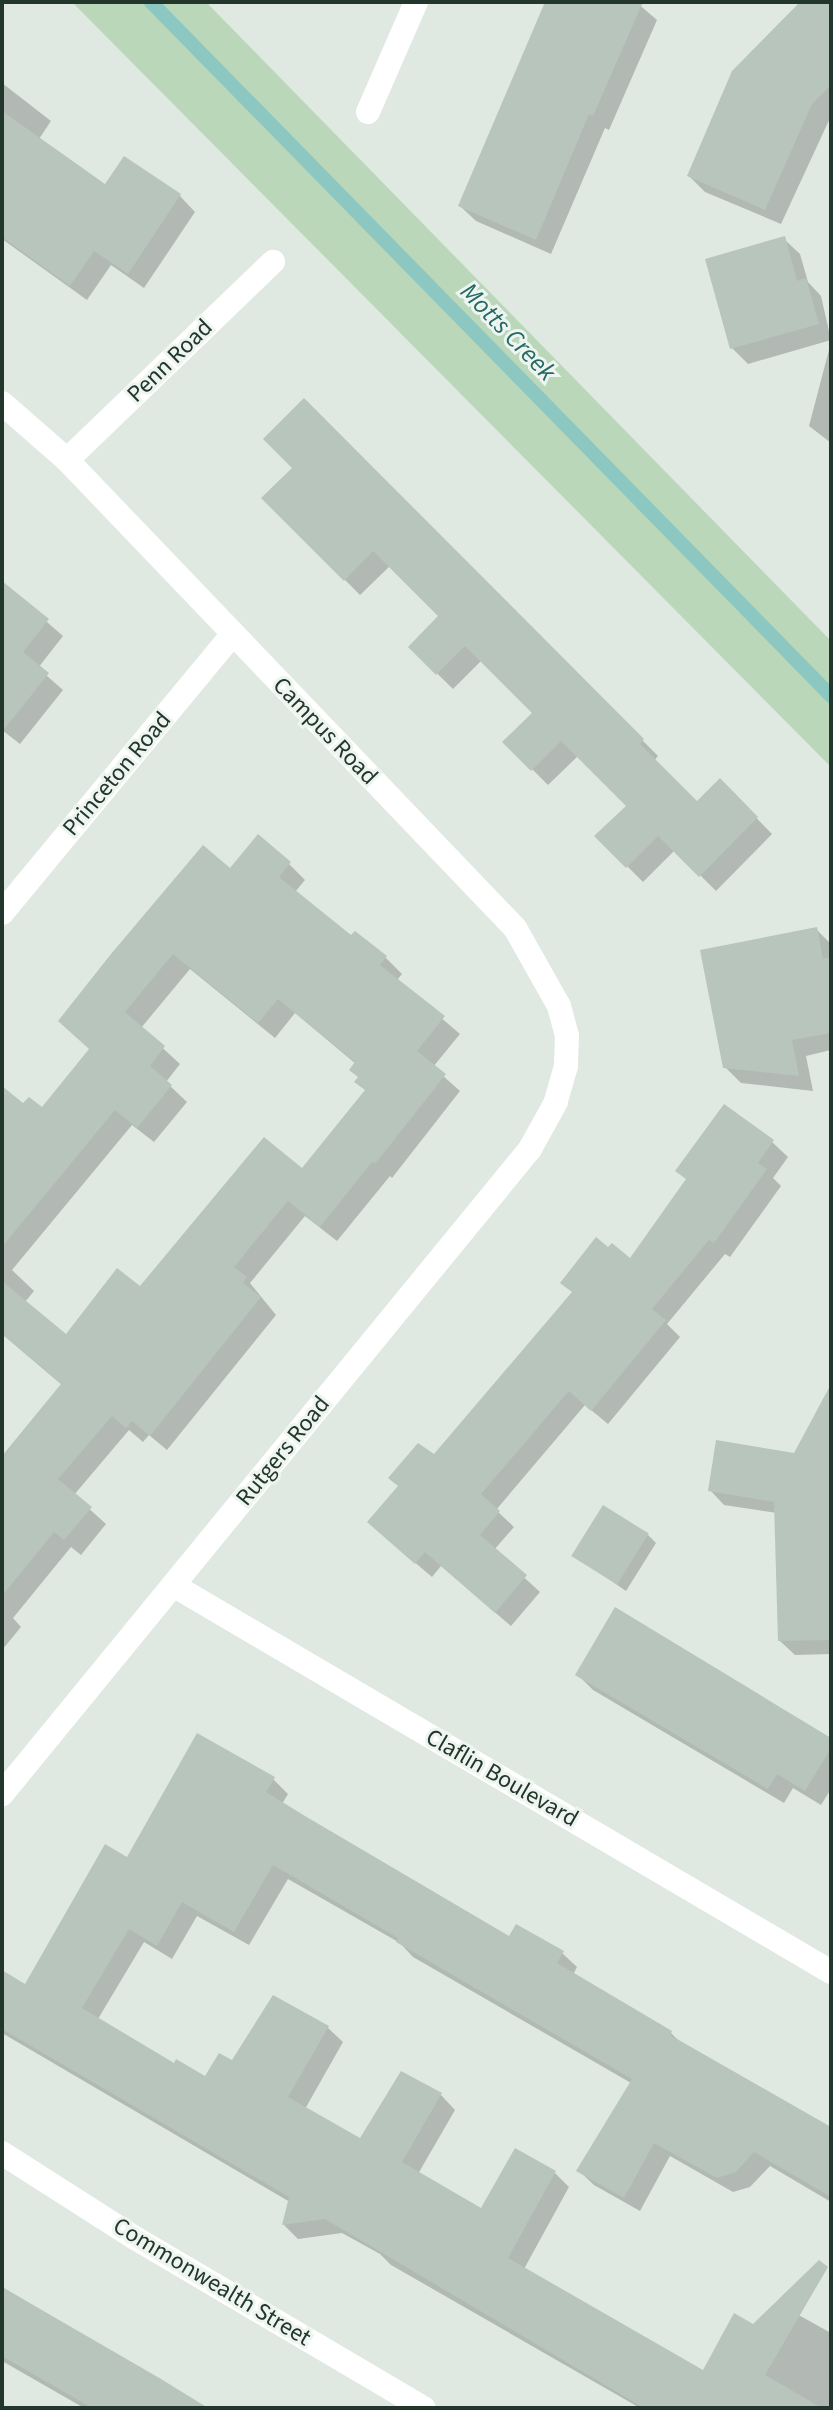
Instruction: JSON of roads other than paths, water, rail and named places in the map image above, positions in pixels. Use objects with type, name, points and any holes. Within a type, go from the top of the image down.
[{"type":"street","points":[[368,112],[416,2]]},
{"type":"street","name":"Penn Road","points":[[67,460],[273,262]]},
{"type":"street","name":"Campus Road","points":[[2,403],[67,460],[515,928],[559,1006],[567,1036],[566,1066],[556,1102]]},
{"type":"street","name":"Princeton Road","points":[[2,913],[232,635]]},
{"type":"street","name":"Rutgers Road","points":[[2,1794],[530,1149],[556,1102]]},
{"type":"street","name":"Claflin Boulevard","points":[[173,1585],[831,1972]]},
{"type":"street","name":"Commonwealth Street","points":[[2,2153],[135,2238],[424,2408]]},
{"type":"waterway","name":"Motts Creek","points":[[151,2],[831,696]]}]
